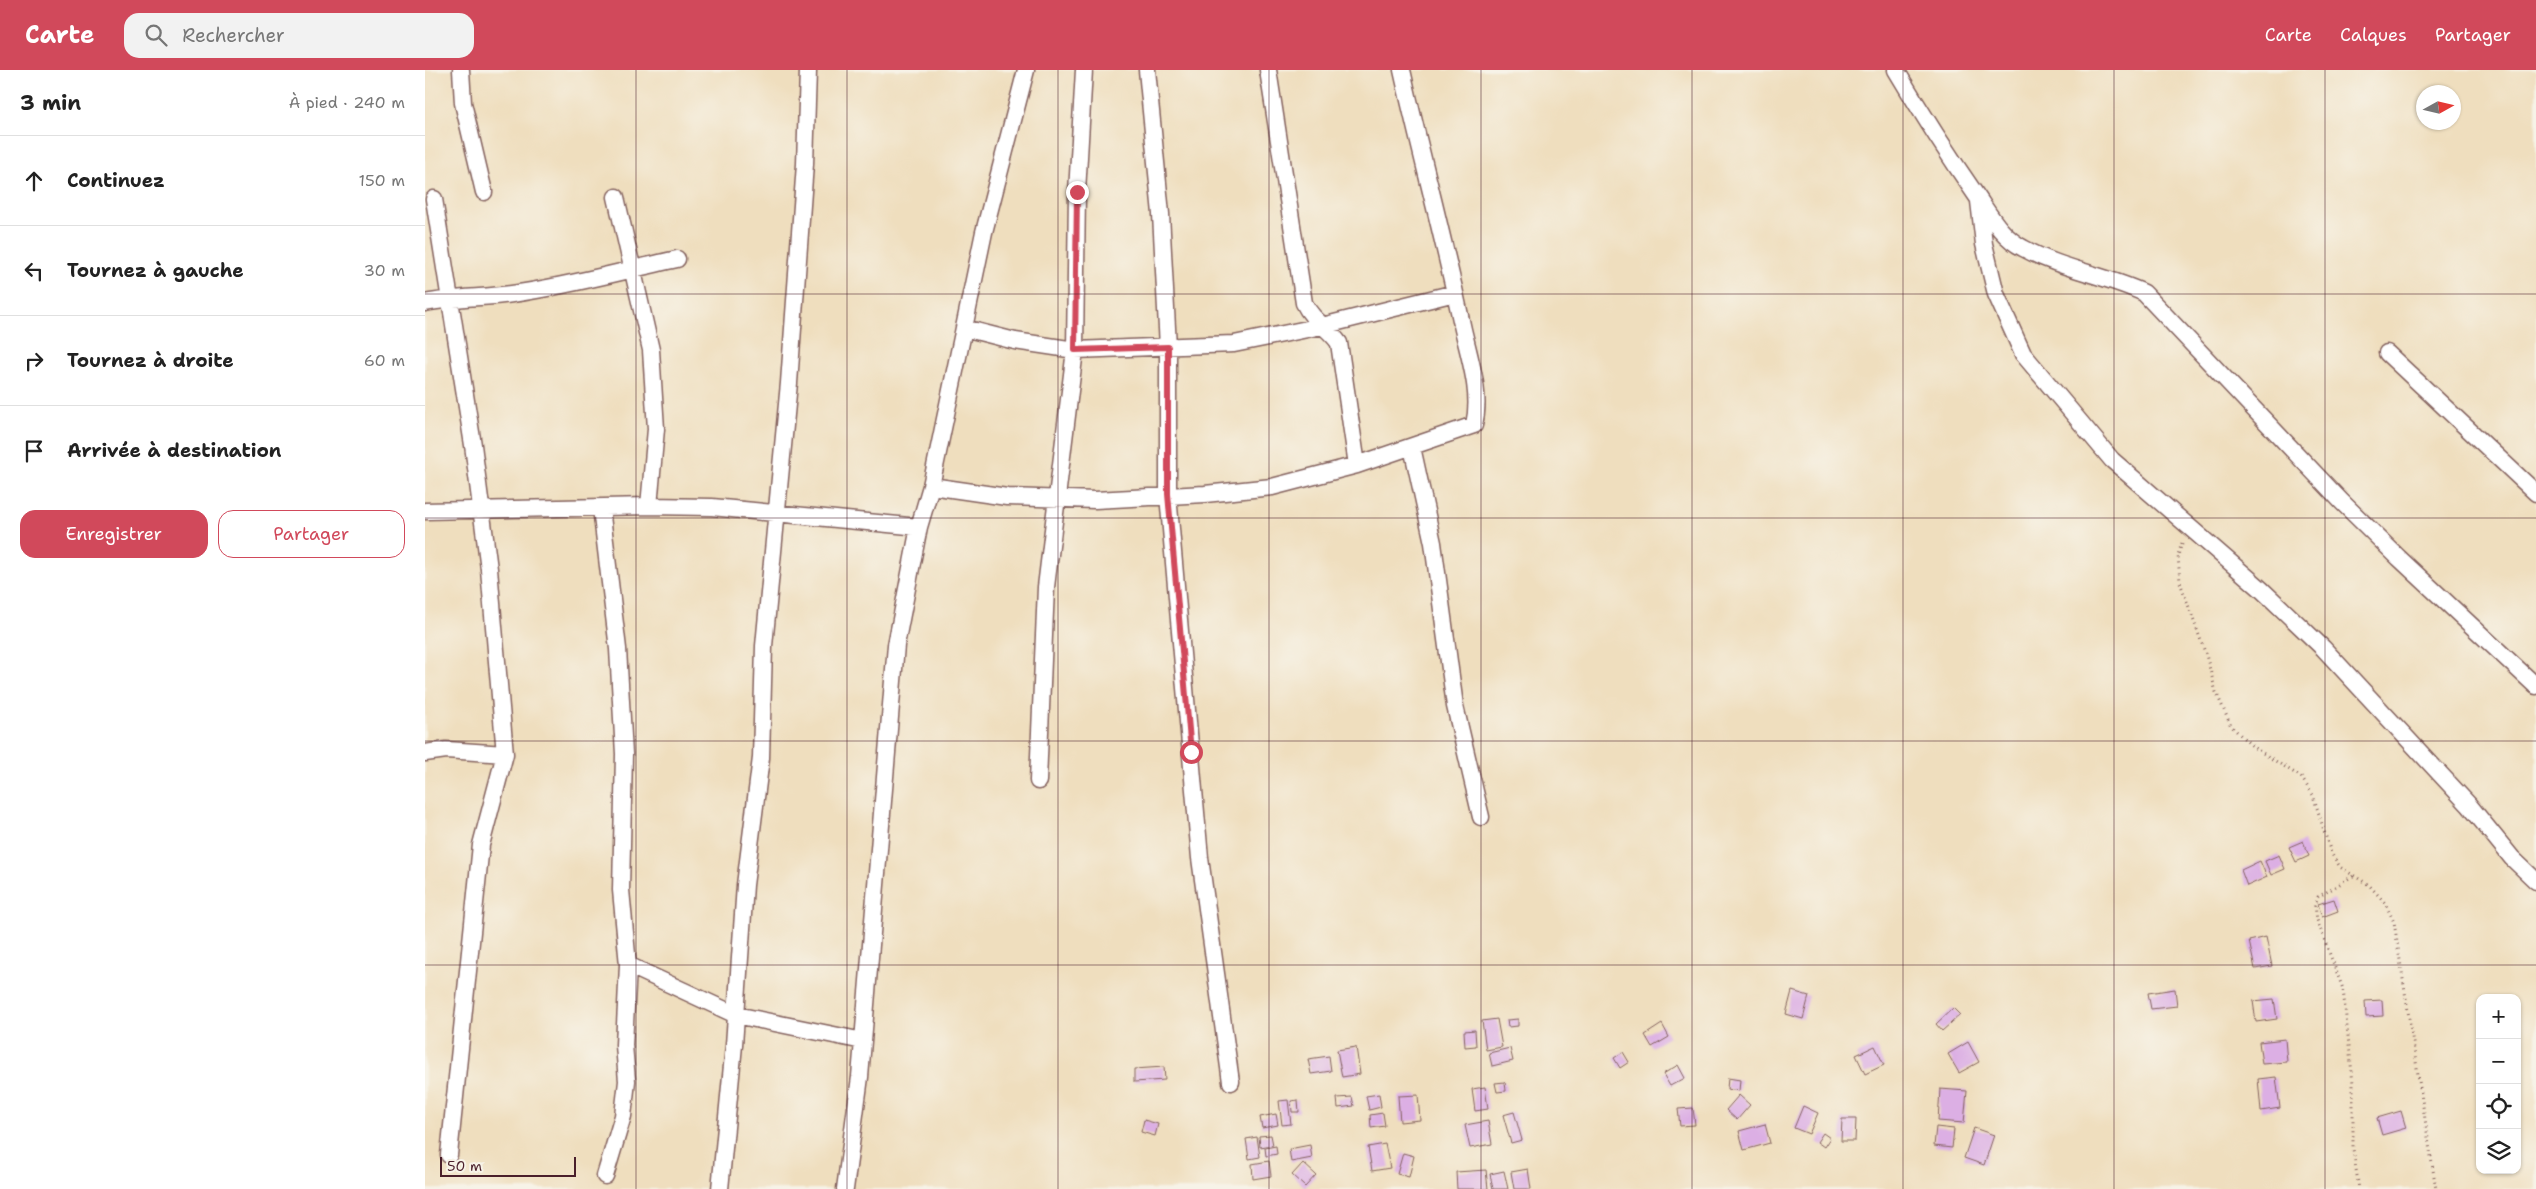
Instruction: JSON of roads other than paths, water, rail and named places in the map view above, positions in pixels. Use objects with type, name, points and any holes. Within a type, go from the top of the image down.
[{"type":"street","points":[[461,70],[463,104],[484,192]]},
{"type":"street","points":[[845,1189],[863,1041],[896,645],[919,527],[931,486],[984,232],[1027,70]]},
{"type":"street","points":[[1038,780],[1046,587],[1055,498],[1075,350],[1077,192],[1084,70]]},
{"type":"street","points":[[1147,70],[1161,214],[1168,347],[1168,494],[1200,858],[1231,1082]]},
{"type":"street","points":[[1268,70],[1304,303],[1311,317],[1332,334],[1339,344],[1357,465]]},
{"type":"street","points":[[931,486],[1007,497],[1127,499],[1168,494],[1205,494],[1272,487],[1357,465],[1474,425],[1478,411],[1475,389],[1455,293],[1402,70]]},
{"type":"street","points":[[1896,70],[1949,158],[2003,234],[2023,248],[2076,270],[2123,283],[2144,293],[2349,509],[2536,686]]},
{"type":"street","points":[[720,1189],[736,1015],[745,886],[761,758],[764,646],[777,512],[805,164],[807,72]]},
{"type":"street","points":[[616,196],[634,268],[652,360],[656,429],[649,506]]},
{"type":"street","points":[[1978,198],[1984,244],[1995,294],[2023,354],[2112,460],[2261,589],[2323,648],[2469,805],[2512,858],[2536,881]]},
{"type":"street","points":[[434,199],[473,444],[489,569],[505,754],[481,845],[449,1155]]},
{"type":"street","points":[[425,303],[449,298],[511,294],[589,280],[677,259]]},
{"type":"street","points":[[964,328],[1015,340],[1075,350],[1234,344],[1322,326],[1455,293]]},
{"type":"street","points":[[2387,353],[2536,493]]},
{"type":"street","points":[[1412,447],[1433,543],[1455,706],[1481,817]]},
{"type":"street","points":[[425,511],[649,506],[712,507],[919,527]]},
{"type":"street","points":[[601,508],[618,649],[624,744],[621,890],[627,965],[623,1045],[627,1081],[623,1116],[605,1176]]},
{"type":"street","points":[[425,753],[446,750],[505,754]]},
{"type":"street","points":[[627,965],[736,1015],[863,1041]]}]
